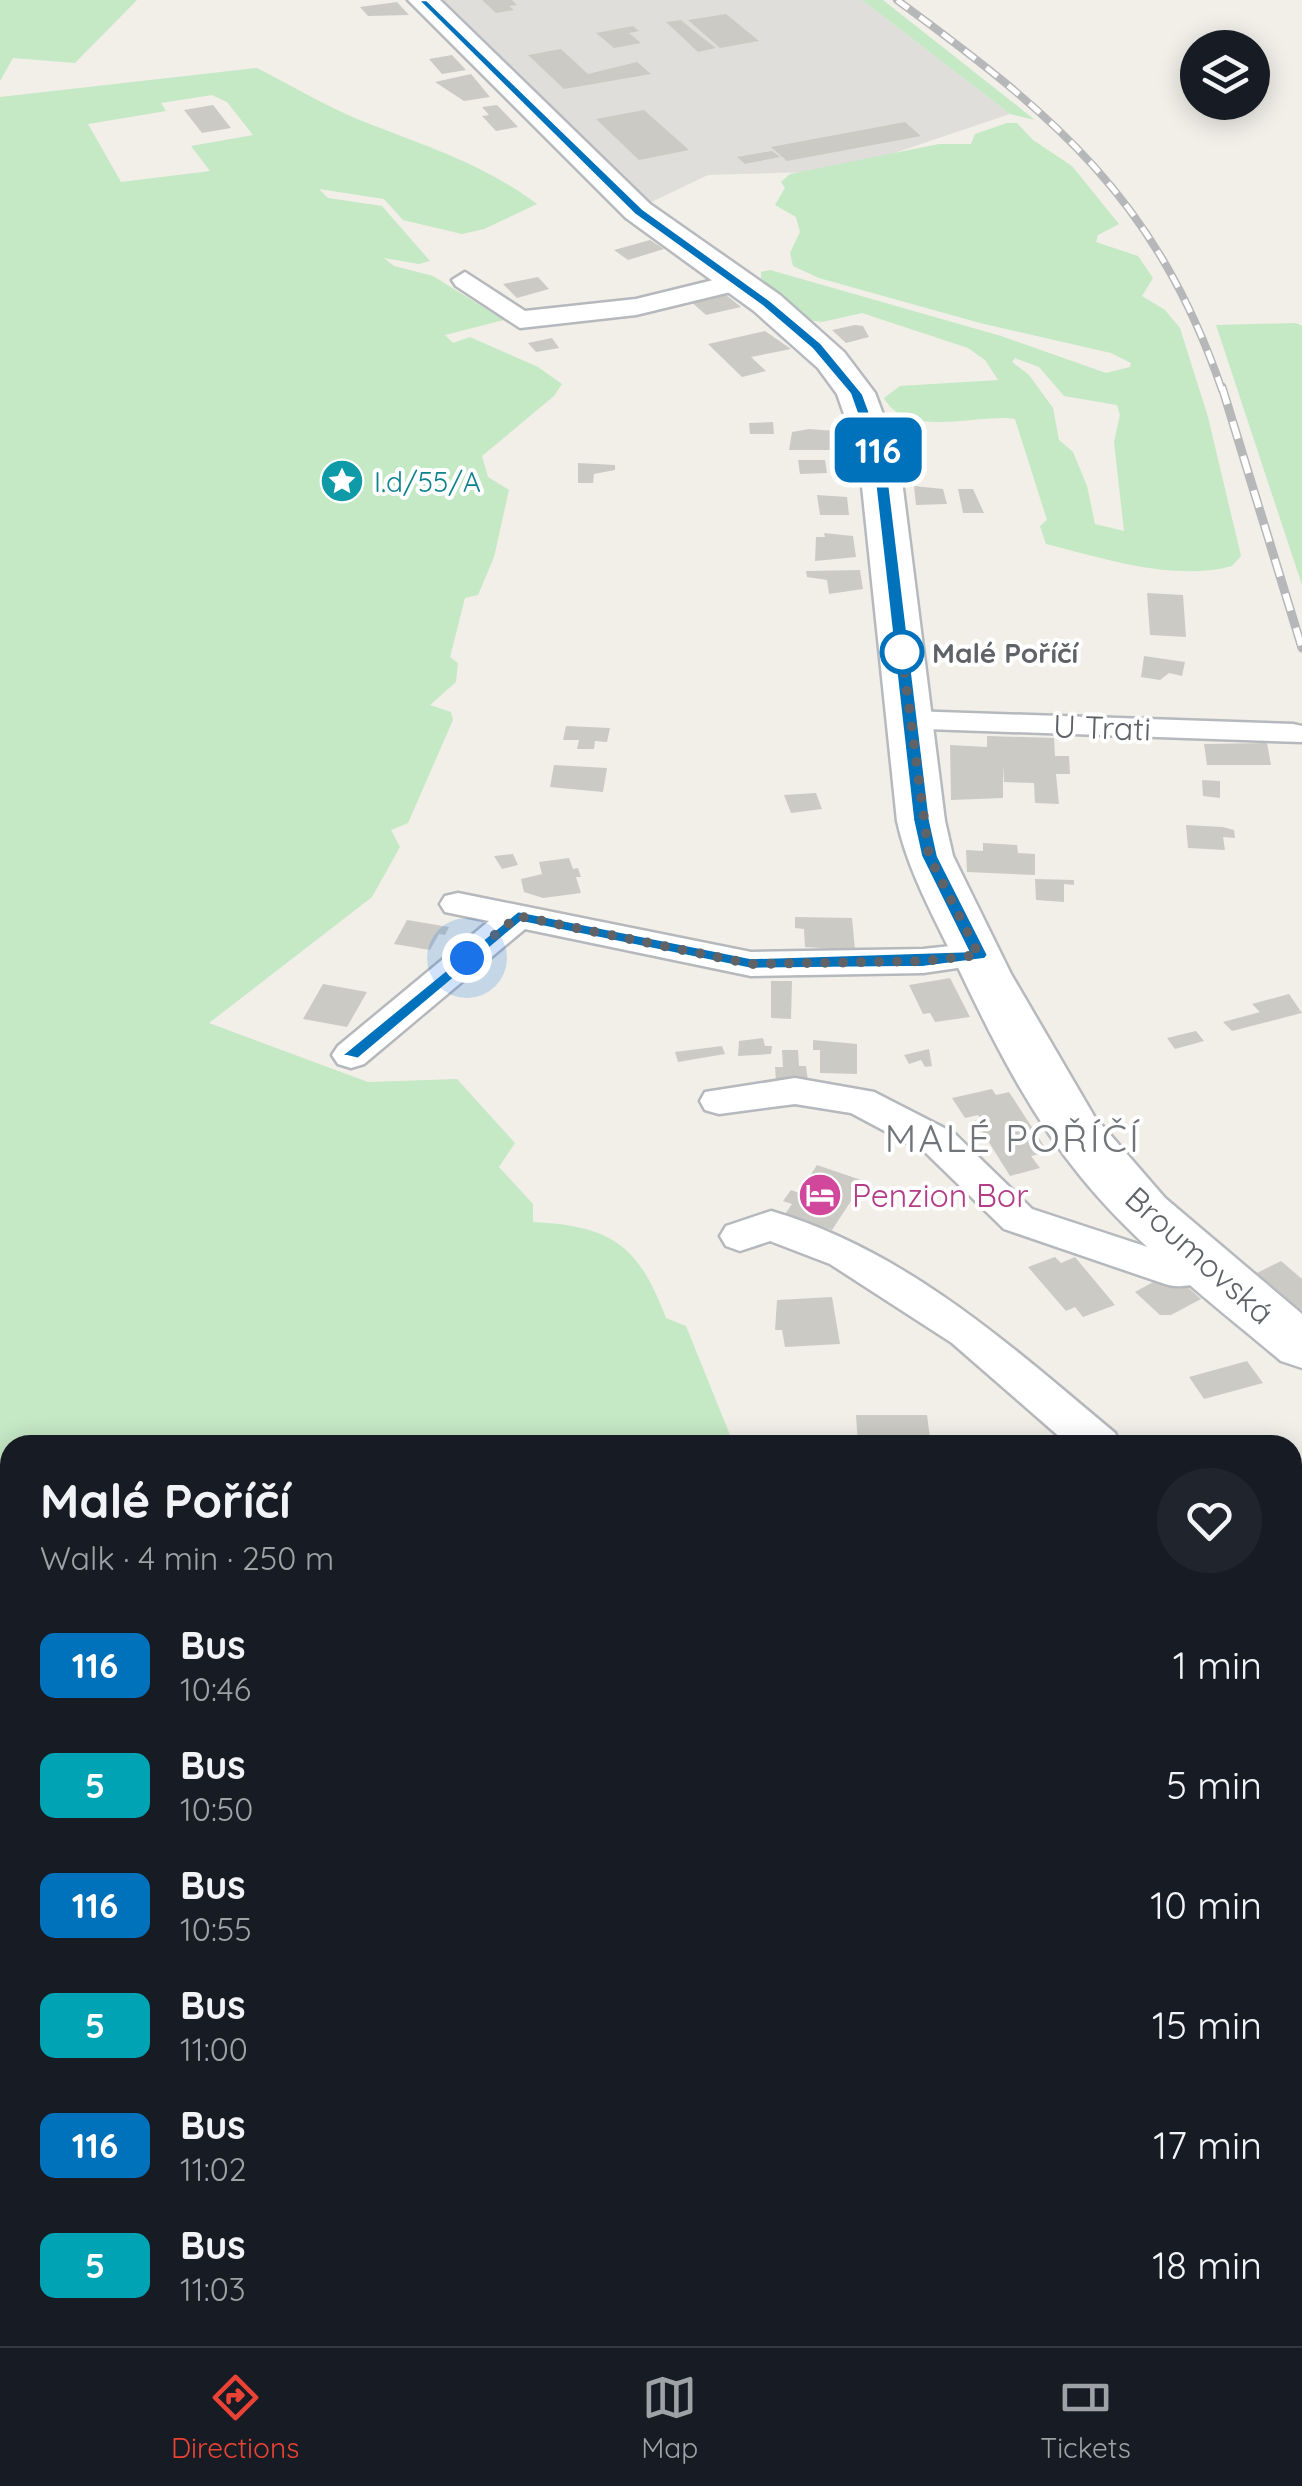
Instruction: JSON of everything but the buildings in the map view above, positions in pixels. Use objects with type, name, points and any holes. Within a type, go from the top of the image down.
[{"type":"main road","name":"Broumovská","points":[[423,0],[638,211],[738,282],[830,360],[856,394],[873,430],[929,856],[1044,1078],[1084,1142],[1128,1192],[1302,1346]]},
{"type":"street","points":[[466,280],[520,320],[636,307],[738,282]]},
{"type":"street","name":"U Trati","points":[[910,721],[1293,734]]},
{"type":"street","points":[[458,904],[751,964],[924,961],[979,955]]},
{"type":"street","points":[[351,1055],[518,916]]},
{"type":"street","points":[[720,1101],[795,1091],[860,1101],[940,1143],[1018,1218],[1180,1273],[1206,1264]]},
{"type":"street","points":[[740,1236],[771,1225],[845,1254],[968,1332],[1087,1435]]},
{"type":"shaded area","points":[[440,0],[862,0],[1010,114],[841,171],[708,175],[641,207]]},
{"type":"green space","points":[[0,0],[137,0],[75,63],[13,58],[0,81]]},
{"type":"green space","points":[[862,0],[883,0],[1035,120],[1010,114]]},
{"type":"green space","points":[[257,68],[349,115],[474,166],[537,204],[484,229],[462,234],[403,220],[384,199],[319,189],[328,198],[382,206],[430,261],[419,264],[384,258],[394,266],[433,276],[504,320],[445,335],[453,343],[470,337],[538,367],[562,384],[554,396],[482,456],[488,477],[509,490],[494,557],[478,595],[465,598],[450,657],[458,663],[456,682],[430,705],[451,712],[453,720],[408,823],[391,830],[400,847],[372,897],[209,1023],[368,1082],[457,1079],[515,1143],[499,1167],[533,1204],[533,1222],[583,1228],[618,1244],[644,1272],[666,1318],[686,1326],[730,1435],[0,1435],[0,97]],"holes":[[[212,95],[227,102],[253,135],[191,146],[210,171],[121,182],[88,124],[166,111],[161,103]]]},
{"type":"green space","points":[[1017,123],[1033,140],[1072,166],[1119,224],[1098,235],[1096,242],[1138,256],[1153,278],[1142,296],[1165,310],[1180,328],[1208,417],[1241,556],[1232,566],[1163,570],[1046,544],[1040,526],[1047,520],[1015,419],[926,422],[895,411],[884,398],[900,386],[998,380],[985,360],[968,348],[862,313],[822,322],[808,320],[761,278],[761,272],[770,270],[1001,336],[1106,373],[1130,367],[1131,363],[1111,353],[980,323],[819,278],[793,266],[790,253],[800,232],[796,217],[775,205],[785,188],[781,182],[790,174],[939,144],[971,144],[975,134]],"holes":[[[1015,358],[1039,367],[1064,396],[1117,405],[1120,415],[1114,442],[1124,531],[1095,524],[1087,486],[1073,452],[1059,440],[1053,408],[1029,375],[1012,362]]]},
{"type":"green space","points":[[1216,325],[1302,326],[1302,585]]},
{"type":"railway","points":[[897,0],[1005,82],[1094,166],[1132,213],[1165,264],[1196,323],[1222,390]]},
{"type":"railway","points":[[1222,387],[1302,648]]},
{"type":"bus line","name":"116","points":[[351,1055],[518,916],[751,964],[924,961],[979,955],[929,856],[921,820],[879,456],[873,430],[856,394],[817,346],[767,303],[661,229],[605,181],[423,0]]},
{"type":"place","name":"I.d/55/A","points":[[342,481]]},
{"type":"place","name":"Malé Poříčí","points":[[902,652]]},
{"type":"place","name":"Penzion Bor","points":[[820,1195]]},
{"type":"district","name":"MALÉ POŘÍČÍ","points":[[1013,1138]]},
{"type":"route","points":[[467,958],[518,916],[751,964],[924,961],[979,955],[929,856],[921,820],[901,647],[902,652]]}]
